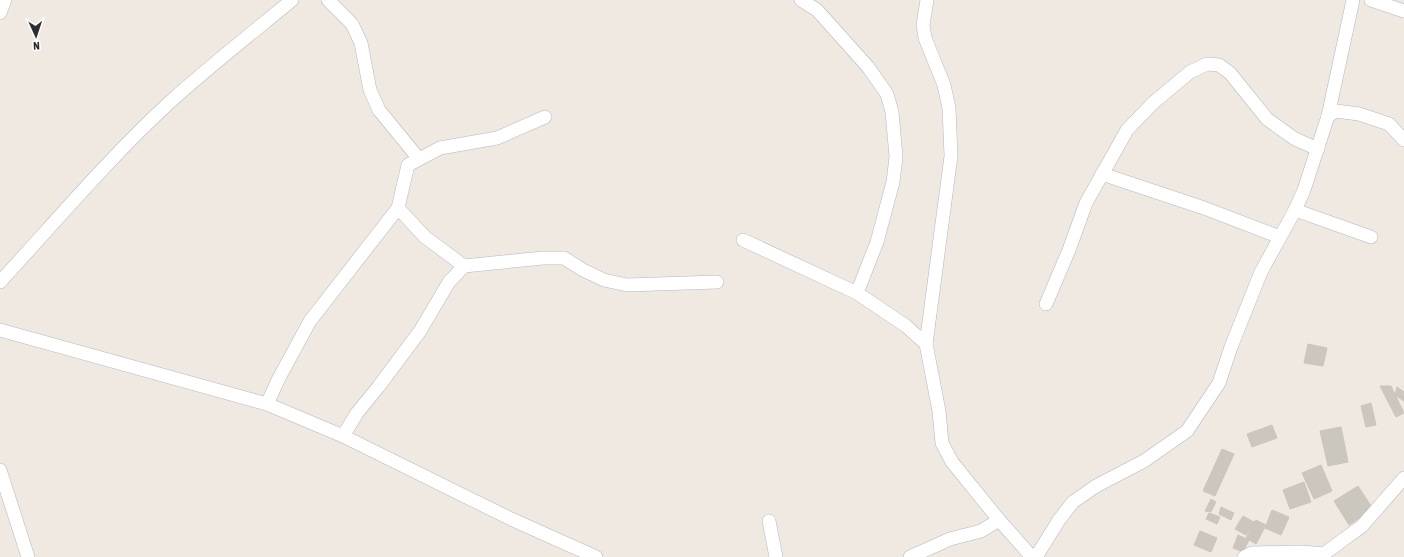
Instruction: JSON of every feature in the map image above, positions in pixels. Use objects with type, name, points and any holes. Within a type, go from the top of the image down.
[{"type":"street","points":[[0,13],[5,0]]},
{"type":"street","points":[[0,282],[93,180],[171,102],[292,0]]},
{"type":"street","points":[[328,0],[352,24],[361,43],[370,90],[379,110],[419,159]]},
{"type":"street","points":[[801,0],[817,10],[868,67],[887,94],[892,112],[896,157],[893,182],[876,242],[857,293]]},
{"type":"street","points":[[926,0],[924,25],[925,38],[944,85],[949,108],[951,156],[926,344],[939,411],[942,443],[952,462],[999,520],[1032,557]]},
{"type":"street","points":[[1036,557],[1059,520],[1073,502],[1096,486],[1144,462],[1187,431],[1219,383],[1231,347],[1261,272],[1295,210],[1304,190],[1328,116],[1354,0]]},
{"type":"street","points":[[1371,0],[1404,11]]},
{"type":"street","points":[[1046,304],[1086,203],[1127,130],[1153,103],[1190,72],[1207,64],[1219,66],[1230,72],[1266,119],[1295,139],[1318,149]]},
{"type":"street","points":[[1328,116],[1336,111],[1366,117],[1389,124],[1404,140]]},
{"type":"street","points":[[267,404],[279,378],[310,321],[398,208],[408,165],[440,148],[497,138],[545,117]]},
{"type":"street","points":[[1102,174],[1204,208],[1280,236]]},
{"type":"street","points":[[398,208],[425,237],[464,266]]},
{"type":"street","points":[[1295,210],[1371,237]]},
{"type":"street","points":[[743,240],[857,293],[906,326],[926,344]]},
{"type":"street","points":[[343,436],[357,413],[420,331],[449,282],[464,266],[543,258],[564,258],[583,270],[604,280],[627,285],[717,282]]},
{"type":"street","points":[[0,330],[267,404],[343,436],[511,519],[596,557]]},
{"type":"street","points":[[0,470],[28,557]]},
{"type":"street","points":[[1244,557],[1252,553],[1302,552],[1324,556],[1362,526],[1404,478]]},
{"type":"street","points":[[910,557],[950,539],[981,531],[999,520]]},
{"type":"street","points":[[769,521],[776,557]]},
{"type":"building","points":[[1308,344],[1327,348],[1323,366],[1304,363]]},
{"type":"building","points":[[1380,386],[1391,386],[1404,413],[1396,417]]},
{"type":"building","points":[[1397,387],[1404,392],[1404,401],[1395,395]]},
{"type":"building","points":[[1371,403],[1376,425],[1366,427],[1361,406]]},
{"type":"building","points":[[1272,425],[1277,438],[1252,447],[1247,434]]},
{"type":"building","points":[[1341,427],[1348,462],[1328,466],[1320,431]]},
{"type":"building","points":[[1222,449],[1234,454],[1215,496],[1203,491]]},
{"type":"building","points":[[1321,465],[1332,491],[1314,499],[1302,473]]},
{"type":"building","points":[[1304,482],[1311,502],[1290,509],[1283,490]]},
{"type":"building","points":[[1358,486],[1373,509],[1349,525],[1334,501]]},
{"type":"building","points":[[1211,499],[1216,502],[1211,512],[1205,511]]},
{"type":"building","points":[[1221,507],[1234,513],[1231,520],[1219,514]]},
{"type":"building","points":[[1272,510],[1289,517],[1281,535],[1265,528]]},
{"type":"building","points":[[1209,513],[1220,517],[1217,524],[1206,519]]},
{"type":"building","points":[[1243,516],[1254,522],[1246,535],[1235,529]]},
{"type":"building","points":[[1256,520],[1266,525],[1256,544],[1246,538]]},
{"type":"building","points":[[1200,531],[1217,538],[1211,552],[1194,545]]},
{"type":"building","points":[[1238,535],[1249,540],[1243,552],[1233,548]]}]
